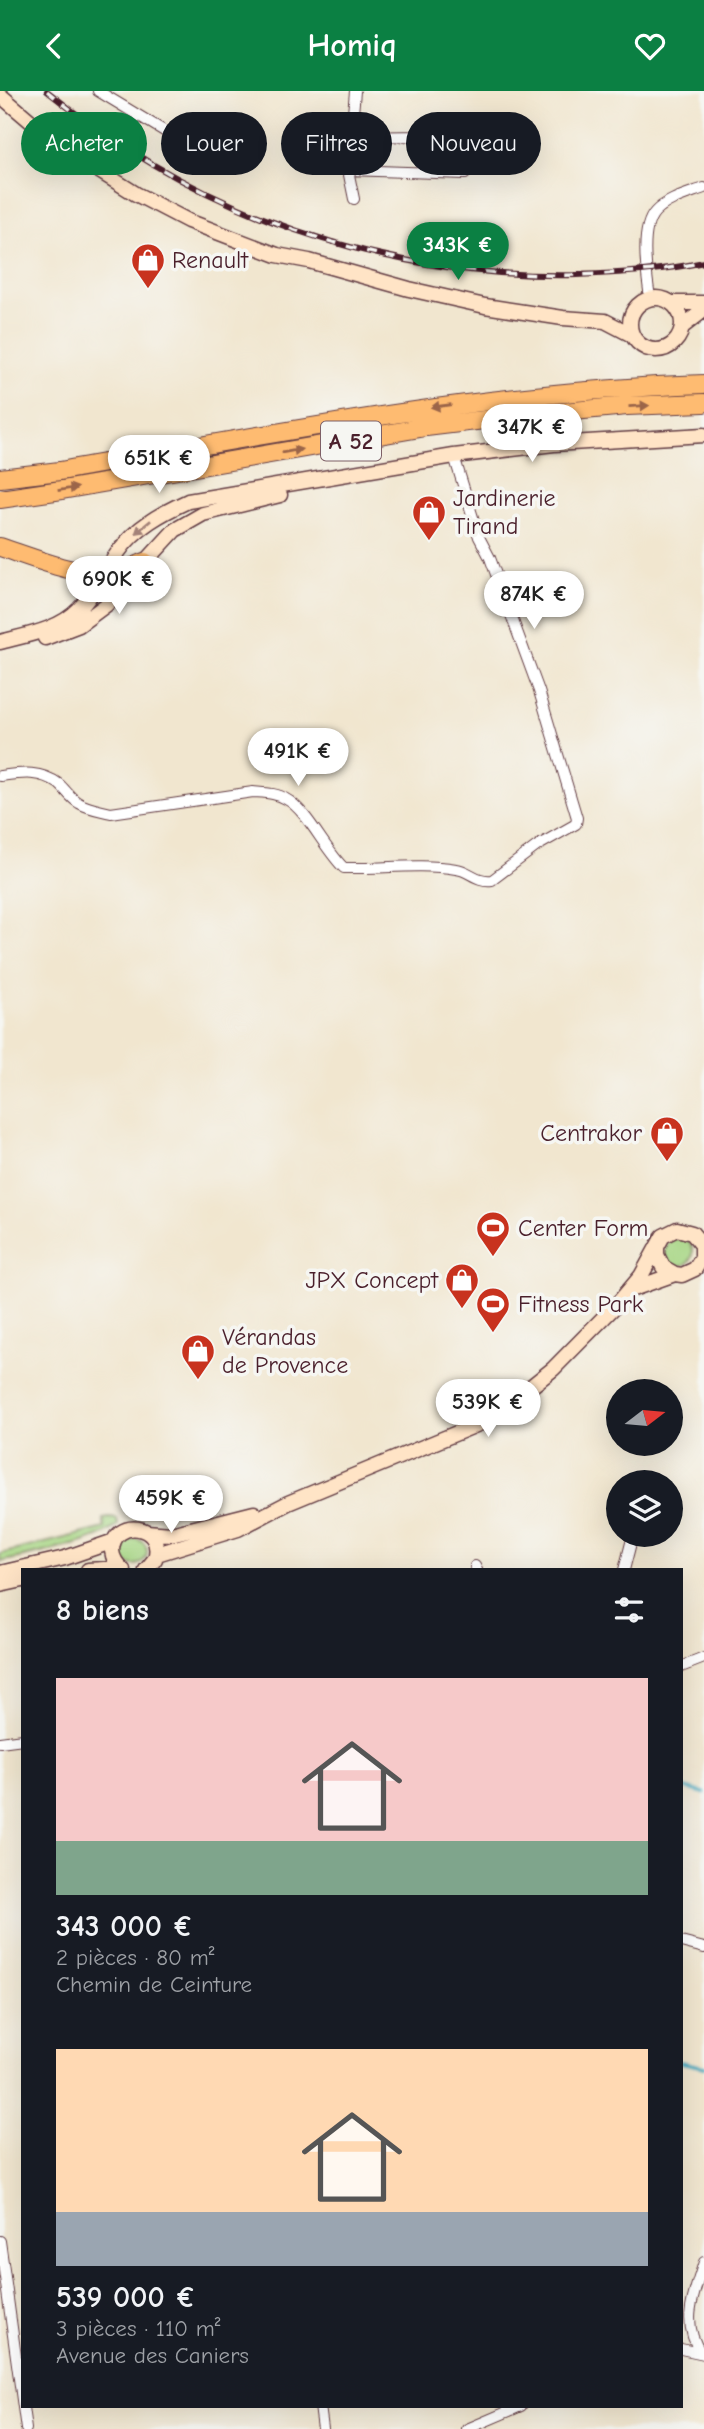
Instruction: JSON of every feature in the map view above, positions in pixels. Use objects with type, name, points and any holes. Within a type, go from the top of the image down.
[{"type":"highway","name":"A 52","points":[[0,478],[60,471],[413,410],[617,386],[704,384]]},
{"type":"highway","name":"A 52","points":[[0,499],[62,491],[426,427],[627,406],[704,403]]},
{"type":"highway","points":[[0,547],[82,571],[106,574],[127,570],[145,562]]},
{"type":"main road","points":[[9,91],[65,140],[136,185],[191,212],[309,261]]},
{"type":"main road","points":[[0,95],[61,146],[136,194],[188,221],[277,255],[485,306],[563,318],[605,321],[632,335],[643,348],[660,350],[675,342],[682,327],[704,310]]},
{"type":"main road","points":[[632,335],[630,317],[641,302],[650,298],[659,297],[672,303],[678,310],[682,327]]},
{"type":"main road","points":[[672,303],[704,303]]},
{"type":"main road","points":[[605,321],[634,309]]},
{"type":"main road","points":[[0,642],[38,633],[78,611],[106,574],[119,551],[135,533],[152,519],[188,501],[454,456],[646,437],[704,437]]},
{"type":"main road","points":[[0,650],[35,642],[79,625],[106,605],[175,530],[203,514],[373,471]]},
{"type":"main road","points":[[148,1532],[155,1542],[152,1564],[238,1529],[288,1503],[481,1423],[521,1396],[553,1369],[632,1289],[663,1236],[670,1231],[698,1231],[703,1250],[702,1258],[695,1269],[632,1289]]},
{"type":"main road","points":[[657,1247],[657,1255],[663,1268],[675,1274]]},
{"type":"main road","points":[[120,1568],[113,1555],[114,1541],[119,1534],[133,1528],[170,1534],[225,1522],[288,1503]]},
{"type":"main road","points":[[22,1568],[65,1558],[114,1541]]},
{"type":"main road","points":[[0,1573],[21,1568]]},
{"type":"main road","points":[[0,1585],[21,1580]]},
{"type":"street","points":[[98,91],[161,129]]},
{"type":"street","points":[[353,112],[355,91]]},
{"type":"street","points":[[349,175],[354,199]]},
{"type":"street","points":[[650,298],[647,227],[654,212],[671,201],[704,188]]},
{"type":"street","points":[[0,776],[29,772],[39,774],[57,783],[76,802],[91,809],[111,813],[253,792],[284,797],[296,805],[344,868],[450,868],[460,869],[483,881],[492,880],[537,846],[576,824],[577,818],[539,691],[490,558],[479,537],[454,456]]},
{"type":"street","points":[[625,1568],[630,1547]]},
{"type":"street","points":[[683,1666],[704,1658]]},
{"type":"street","points":[[0,1742],[21,1739]]},
{"type":"street","points":[[683,1943],[704,1948]]},
{"type":"street","points":[[0,2241],[21,2393]]},
{"type":"street","points":[[702,2354],[690,2332],[689,2316],[704,2262]]},
{"type":"street","points":[[683,2324],[689,2316]]},
{"type":"street","points":[[683,2349],[702,2354]]},
{"type":"street","points":[[23,2408],[26,2429]]},
{"type":"street","points":[[320,2408],[323,2429]]},
{"type":"street","points":[[467,2429],[516,2408]]},
{"type":"green space","points":[[679,1238],[689,1242],[693,1252],[689,1262],[679,1266],[669,1262],[665,1252],[669,1242]]},
{"type":"green space","points":[[103,1519],[117,1519],[118,1525],[95,1538],[0,1562],[0,1554],[105,1528]]},
{"type":"green space","points":[[134,1539],[143,1543],[147,1552],[143,1561],[134,1565],[125,1561],[121,1552],[125,1543]]},
{"type":"waterway","points":[[683,1788],[704,1793]]},
{"type":"waterway","points":[[683,2062],[704,2067]]},
{"type":"railway","points":[[47,91],[105,134],[166,172],[230,204],[296,230],[364,251],[434,265],[505,273],[577,275],[657,270],[704,262]]},
{"type":"place","name":"Renault","points":[[148,290]]},
{"type":"place","name":"Jardinerie Tirand","points":[[429,542]]},
{"type":"place","name":"Centrakor","points":[[667,1163]]},
{"type":"place","name":"Center Form","points":[[493,1258]]},
{"type":"place","name":"JPX Concept","points":[[462,1310]]},
{"type":"place","name":"Fitness Park","points":[[493,1334]]},
{"type":"place","name":"Vérandas de Provence","points":[[198,1381]]}]
